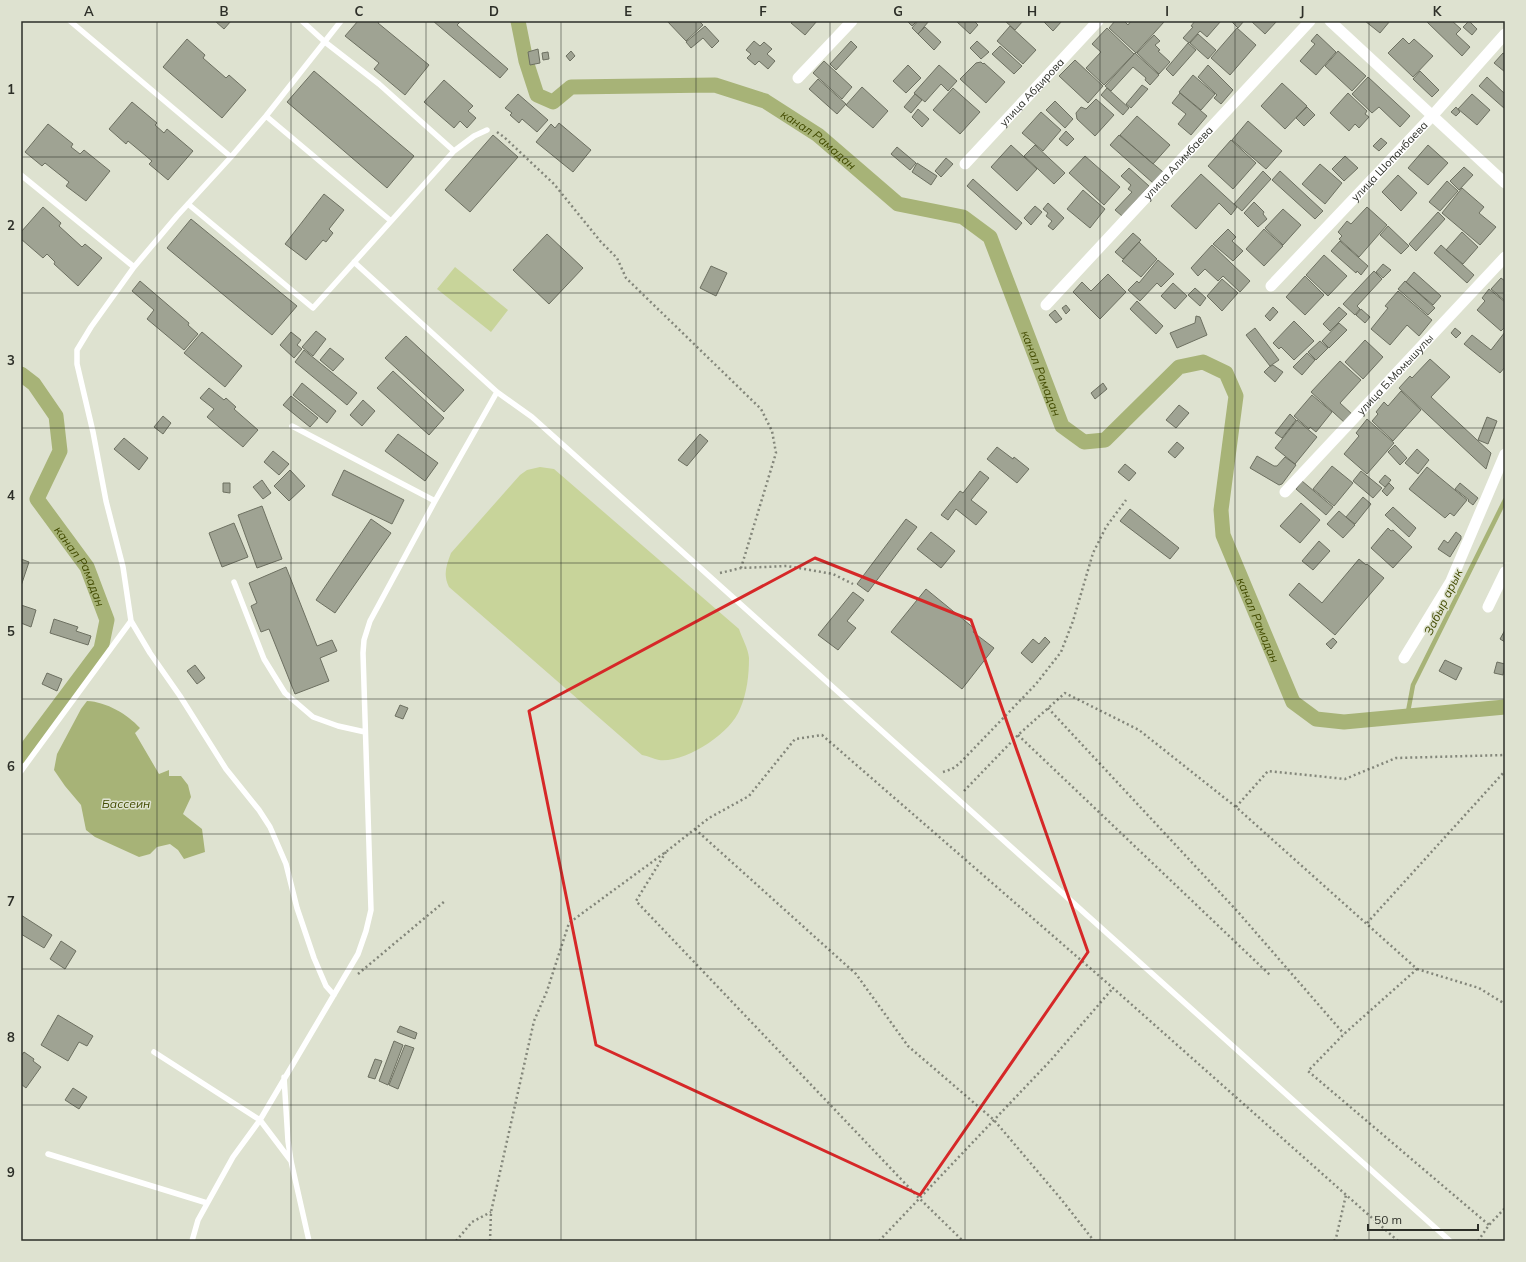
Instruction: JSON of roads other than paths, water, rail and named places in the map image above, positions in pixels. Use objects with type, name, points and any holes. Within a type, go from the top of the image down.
[{"type":"street","points":[[798,78],[852,21]]},
{"type":"street","name":"улица Абдирова","points":[[965,164],[1098,21]]},
{"type":"street","name":"улица Алимбаева","points":[[1046,306],[1310,21]]},
{"type":"street","points":[[1330,21],[1505,183]]},
{"type":"street","name":"улица Шопанбаева","points":[[1271,286],[1433,115],[1505,34]]},
{"type":"street","name":"улица Б.Момышулы","points":[[1286,492],[1505,257]]},
{"type":"street","points":[[1404,658],[1451,581],[1505,454]]},
{"type":"street","points":[[1488,607],[1505,572]]},
{"type":"lane","points":[[70,21],[231,157]]},
{"type":"lane","points":[[302,21],[325,42],[379,84],[454,151]]},
{"type":"lane","points":[[334,995],[326,986],[314,958],[297,908],[286,864],[270,827],[226,769],[180,696],[150,653],[131,621],[123,567],[106,501],[93,432],[77,364],[77,350],[91,327],[134,267],[266,116],[342,21]]},
{"type":"lane","points":[[266,116],[391,221]]},
{"type":"lane","points":[[188,204],[313,308],[454,151],[474,136],[487,130]]},
{"type":"lane","points":[[21,175],[134,267]]},
{"type":"lane","points":[[354,262],[497,392],[532,417],[1450,1241]]},
{"type":"lane","points":[[192,1241],[198,1220],[234,1157],[260,1120],[358,954],[371,910],[363,653],[366,634],[370,621],[435,501],[497,392]]},
{"type":"lane","points":[[292,426],[435,501]]},
{"type":"lane","points":[[234,582],[264,659],[285,693],[313,717],[338,726],[365,732]]},
{"type":"lane","points":[[21,771],[131,621]]},
{"type":"lane","points":[[154,1052],[260,1120],[290,1161]]},
{"type":"lane","points":[[284,1077],[290,1161],[309,1241]]},
{"type":"lane","points":[[48,1154],[208,1203]]},
{"type":"water","name":"Бассеин","points":[[87,701],[109,706],[129,718],[140,728],[135,733],[159,774],[169,770],[169,776],[181,776],[188,785],[191,797],[183,814],[202,829],[205,852],[184,859],[178,850],[170,844],[157,847],[150,854],[139,857],[95,837],[86,830],[81,805],[54,770],[57,754],[81,709]]},
{"type":"waterway","name":"канал Рамадан","points":[[518,21],[526,61],[537,95],[553,102],[571,87],[715,85],[765,101],[818,135],[898,204],[963,217],[990,237],[1062,426],[1084,442],[1105,440],[1179,367],[1203,362],[1226,373],[1236,396],[1221,510],[1223,535],[1293,702],[1316,719],[1344,722],[1505,707]]},
{"type":"waterway","name":"канал Рамадан","points":[[21,374],[34,384],[56,416],[60,451],[37,499],[87,567],[107,620],[101,649],[21,756]]},
{"type":"waterway","name":"Забыр арык","points":[[1407,717],[1413,685],[1505,500]]}]
